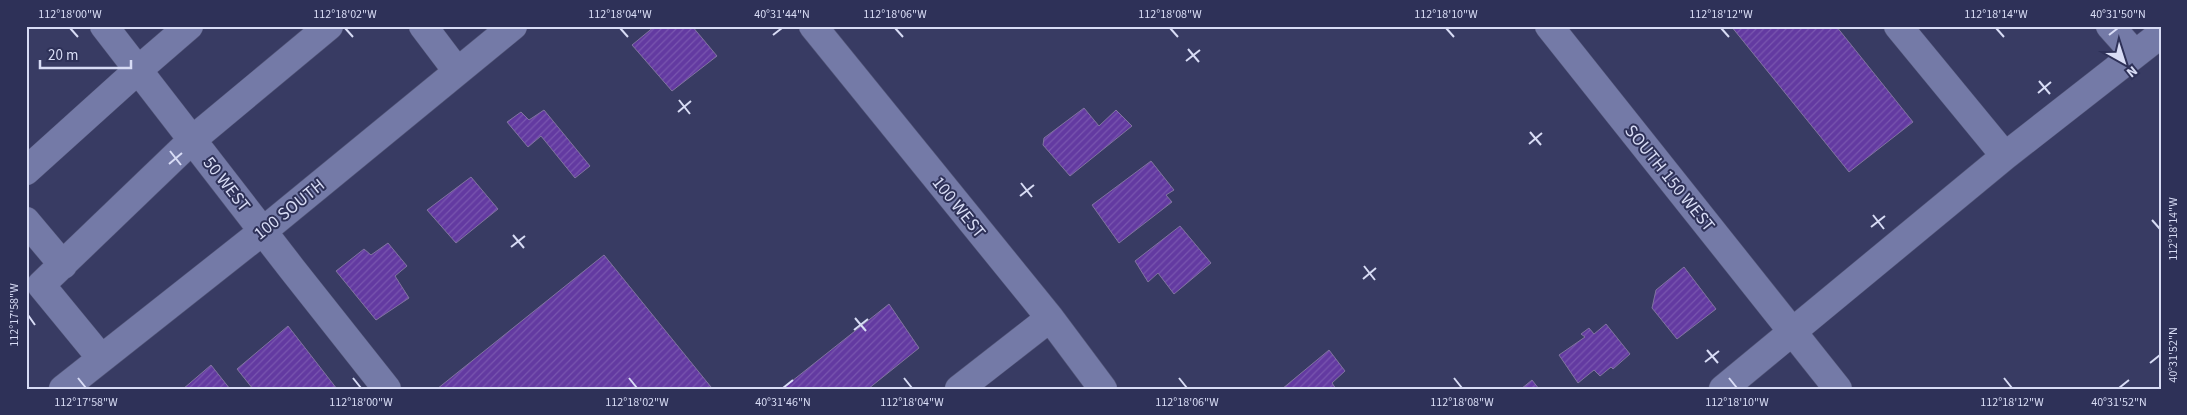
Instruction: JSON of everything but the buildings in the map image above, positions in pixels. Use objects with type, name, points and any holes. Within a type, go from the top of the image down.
[{"type":"street","name":"50 WEST","points":[[104,26],[387,389]]},
{"type":"street","points":[[26,171],[189,26]]},
{"type":"street","points":[[101,358],[41,285],[192,140],[329,26]]},
{"type":"street","points":[[423,26],[457,71]]},
{"type":"street","name":"100 SOUTH","points":[[63,389],[263,231],[513,26]]},
{"type":"street","name":"100 WEST","points":[[813,26],[1050,318],[1103,389]]},
{"type":"street","name":"SOUTH 150 WEST","points":[[1549,26],[1838,389]]},
{"type":"street","points":[[1898,26],[2005,156]]},
{"type":"street","points":[[2110,26],[2136,54]]},
{"type":"street","points":[[1723,389],[1792,330],[2005,156],[2161,34]]},
{"type":"street","points":[[26,221],[63,265]]},
{"type":"street","points":[[959,389],[1050,318]]}]
